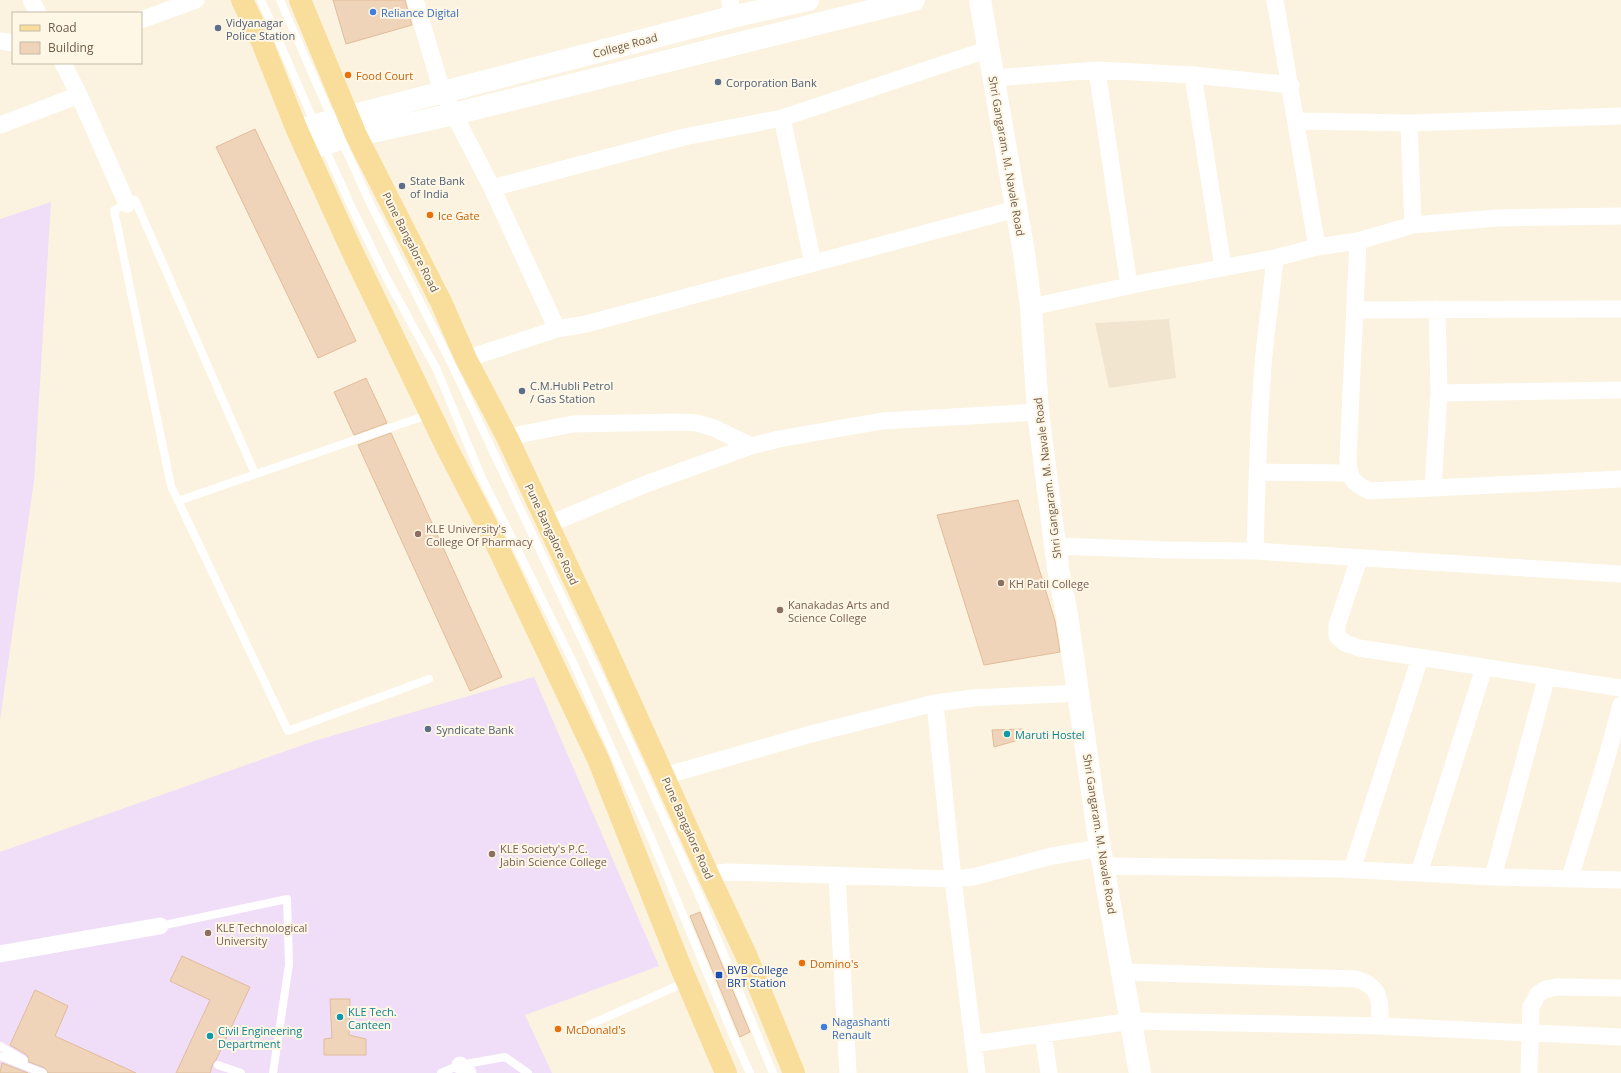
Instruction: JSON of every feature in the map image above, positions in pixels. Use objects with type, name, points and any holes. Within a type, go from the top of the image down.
[{"type":"main road","name":"Pune Bangalore Road","points":[[242,0],[262,42],[426,270],[466,359],[507,437],[664,776],[746,955],[794,1073]]},
{"type":"main road","name":"Pune Bangalore Road","points":[[300,0],[352,252],[492,535],[598,759],[687,982],[726,1073]]},
{"type":"main road","name":"College Road","points":[[328,132],[442,91],[731,8],[808,0]]},
{"type":"main road","points":[[328,132],[454,114],[914,0]]},
{"type":"main road","name":"Shri Gangaram. M. Navale Road","points":[[980,0],[1016,209],[1031,307],[1038,412],[1056,546],[1102,857],[1140,1073]]},
{"type":"street","points":[[31,0],[37,12]]},
{"type":"street","points":[[142,20],[196,0]]},
{"type":"street","points":[[415,0],[442,91],[492,188],[557,329]]},
{"type":"street","points":[[1275,0],[1318,247]]},
{"type":"street","points":[[0,41],[12,43]]},
{"type":"street","points":[[492,188],[684,137],[782,118],[989,49]]},
{"type":"street","points":[[64,64],[127,204]]},
{"type":"street","points":[[994,78],[1097,70],[1193,75],[1291,85]]},
{"type":"street","points":[[1097,70],[1129,286]]},
{"type":"street","points":[[1193,75],[1222,267]]},
{"type":"street","points":[[0,125],[79,95]]},
{"type":"street","points":[[1297,121],[1409,123],[1621,116]]},
{"type":"street","points":[[782,118],[812,263]]},
{"type":"street","points":[[1409,123],[1413,225]]},
{"type":"street","points":[[466,359],[557,329],[586,324],[1016,209]]},
{"type":"street","points":[[1031,307],[1222,267],[1275,258],[1318,247],[1358,241],[1413,225],[1497,218],[1621,216]]},
{"type":"street","points":[[1358,241],[1349,473],[1356,484],[1370,491],[1621,479]]},
{"type":"street","points":[[1255,551],[1257,472],[1264,353],[1272,298],[1275,258]]},
{"type":"street","points":[[1433,488],[1439,393],[1437,309]]},
{"type":"street","points":[[1356,310],[1621,309]]},
{"type":"street","points":[[1439,393],[1621,390]]},
{"type":"street","points":[[547,525],[646,484],[752,446],[778,439],[882,421],[1038,412]]},
{"type":"street","points":[[507,437],[580,424],[691,423],[714,428],[752,446]]},
{"type":"street","points":[[1257,472],[1349,473]]},
{"type":"street","points":[[1056,546],[1255,551],[1359,559],[1621,574]]},
{"type":"street","points":[[1359,559],[1337,625],[1338,636],[1345,643],[1359,648],[1420,658],[1621,688]]},
{"type":"street","points":[[1352,869],[1420,658]]},
{"type":"street","points":[[1419,873],[1484,668]]},
{"type":"street","points":[[1493,877],[1547,676]]},
{"type":"street","points":[[664,776],[810,734],[935,702],[973,698],[1078,693]]},
{"type":"street","points":[[935,702],[953,879],[977,1073]]},
{"type":"street","points":[[1570,878],[1621,705]]},
{"type":"street","points":[[708,874],[728,872],[953,879],[994,872],[1052,856],[1102,857],[1493,877],[1621,880]]},
{"type":"street","points":[[837,876],[848,1073]]},
{"type":"street","points":[[0,954],[160,926]]},
{"type":"street","points":[[1123,972],[1356,979],[1368,983],[1377,993],[1380,1003],[1380,1026]]},
{"type":"street","points":[[1529,1073],[1532,1033],[1531,1007],[1538,994],[1546,989],[1558,987],[1621,988]]},
{"type":"street","points":[[973,1044],[1132,1021],[1380,1026],[1621,1037]]},
{"type":"street","points":[[1043,1034],[1049,1073]]},
{"type":"lane","points":[[261,0],[328,132],[369,201],[452,365],[600,677],[702,902],[773,1073]]},
{"type":"lane","points":[[280,0],[328,132],[351,206],[386,277],[437,370],[481,476],[573,662],[652,840],[750,1073]]},
{"type":"lane","points":[[253,469],[135,200],[114,210],[170,486],[288,731],[429,679]]},
{"type":"lane","points":[[178,501],[431,414]]},
{"type":"lane","points":[[160,926],[287,899],[289,964],[274,1073]]},
{"type":"lane","points":[[589,1025],[687,982]]},
{"type":"lane","points":[[0,1046],[24,1060]]},
{"type":"lane","points":[[0,1056],[43,1073]]},
{"type":"lane","points":[[441,1073],[464,1069],[505,1058],[528,1073]]},
{"type":"lane","points":[[218,1065],[241,1073]]},
{"type":"shaded area","points":[[51,202],[34,481],[0,720],[0,219]]},
{"type":"shaded area","points":[[1169,319],[1176,378],[1109,388],[1095,323]]},
{"type":"shaded area","name":"KLE Technological University","points":[[534,677],[659,966],[525,1015],[552,1073],[0,1073],[0,852],[314,741]]},
{"type":"building","name":"Reliance Digital","points":[[333,0],[405,0],[412,25],[346,44]]},
{"type":"building","points":[[255,129],[356,341],[318,358],[216,147]]},
{"type":"building","points":[[366,378],[387,423],[354,435],[334,392]]},
{"type":"building","name":"KLE University's College Of Pharmacy","points":[[391,433],[502,677],[470,691],[358,445]]},
{"type":"building","name":"KH Patil College","points":[[1018,500],[1055,621],[1060,652],[984,665],[937,515]]},
{"type":"building","name":"Maruti Hostel","points":[[1023,729],[1022,739],[994,747],[992,730]]},
{"type":"building","name":"BVB College BRT Station","points":[[700,912],[750,1032],[740,1037],[690,916]]},
{"type":"building","name":"Civil Engineering Department","points":[[182,956],[250,987],[216,1060],[213,1063],[210,1073],[176,1073],[210,1000],[170,981]]},
{"type":"building","points":[[35,990],[68,1006],[55,1036],[136,1073],[48,1073],[45,1068],[29,1062],[27,1055],[10,1045]]},
{"type":"building","name":"KLE Tech. Canteen","points":[[330,999],[350,999],[349,1035],[366,1039],[366,1055],[324,1055],[324,1039],[332,1038]]},
{"type":"building","points":[[2,1063],[28,1073],[0,1073]]},
{"type":"place","name":"Reliance Digital","points":[[373,12]]},
{"type":"place","name":"Vidyanagar Police Station","points":[[218,28]]},
{"type":"place","name":"Food Court","points":[[348,75]]},
{"type":"place","name":"Corporation Bank","points":[[718,82]]},
{"type":"place","name":"State Bank of India","points":[[402,186]]},
{"type":"place","name":"Ice Gate","points":[[430,215]]},
{"type":"place","name":"C.M.Hubli Petrol / Gas Station","points":[[522,391]]},
{"type":"place","name":"KLE University's College Of Pharmacy","points":[[418,534]]},
{"type":"place","name":"KH Patil College","points":[[1001,583]]},
{"type":"place","name":"Kanakadas Arts and Science College","points":[[780,610]]},
{"type":"place","name":"Syndicate Bank","points":[[428,729]]},
{"type":"place","name":"Maruti Hostel","points":[[1007,734]]},
{"type":"place","name":"KLE Society's P.C. Jabin Science College","points":[[492,854]]},
{"type":"place","name":"KLE Technological University","points":[[208,933]]},
{"type":"place","name":"Domino's","points":[[802,963]]},
{"type":"place","name":"BVB College BRT Station","points":[[719,975]]},
{"type":"place","name":"KLE Tech. Canteen","points":[[340,1017]]},
{"type":"place","name":"Nagashanti Renault","points":[[824,1027]]},
{"type":"place","name":"McDonald's","points":[[558,1029]]},
{"type":"place","name":"Civil Engineering Department","points":[[210,1036]]}]
